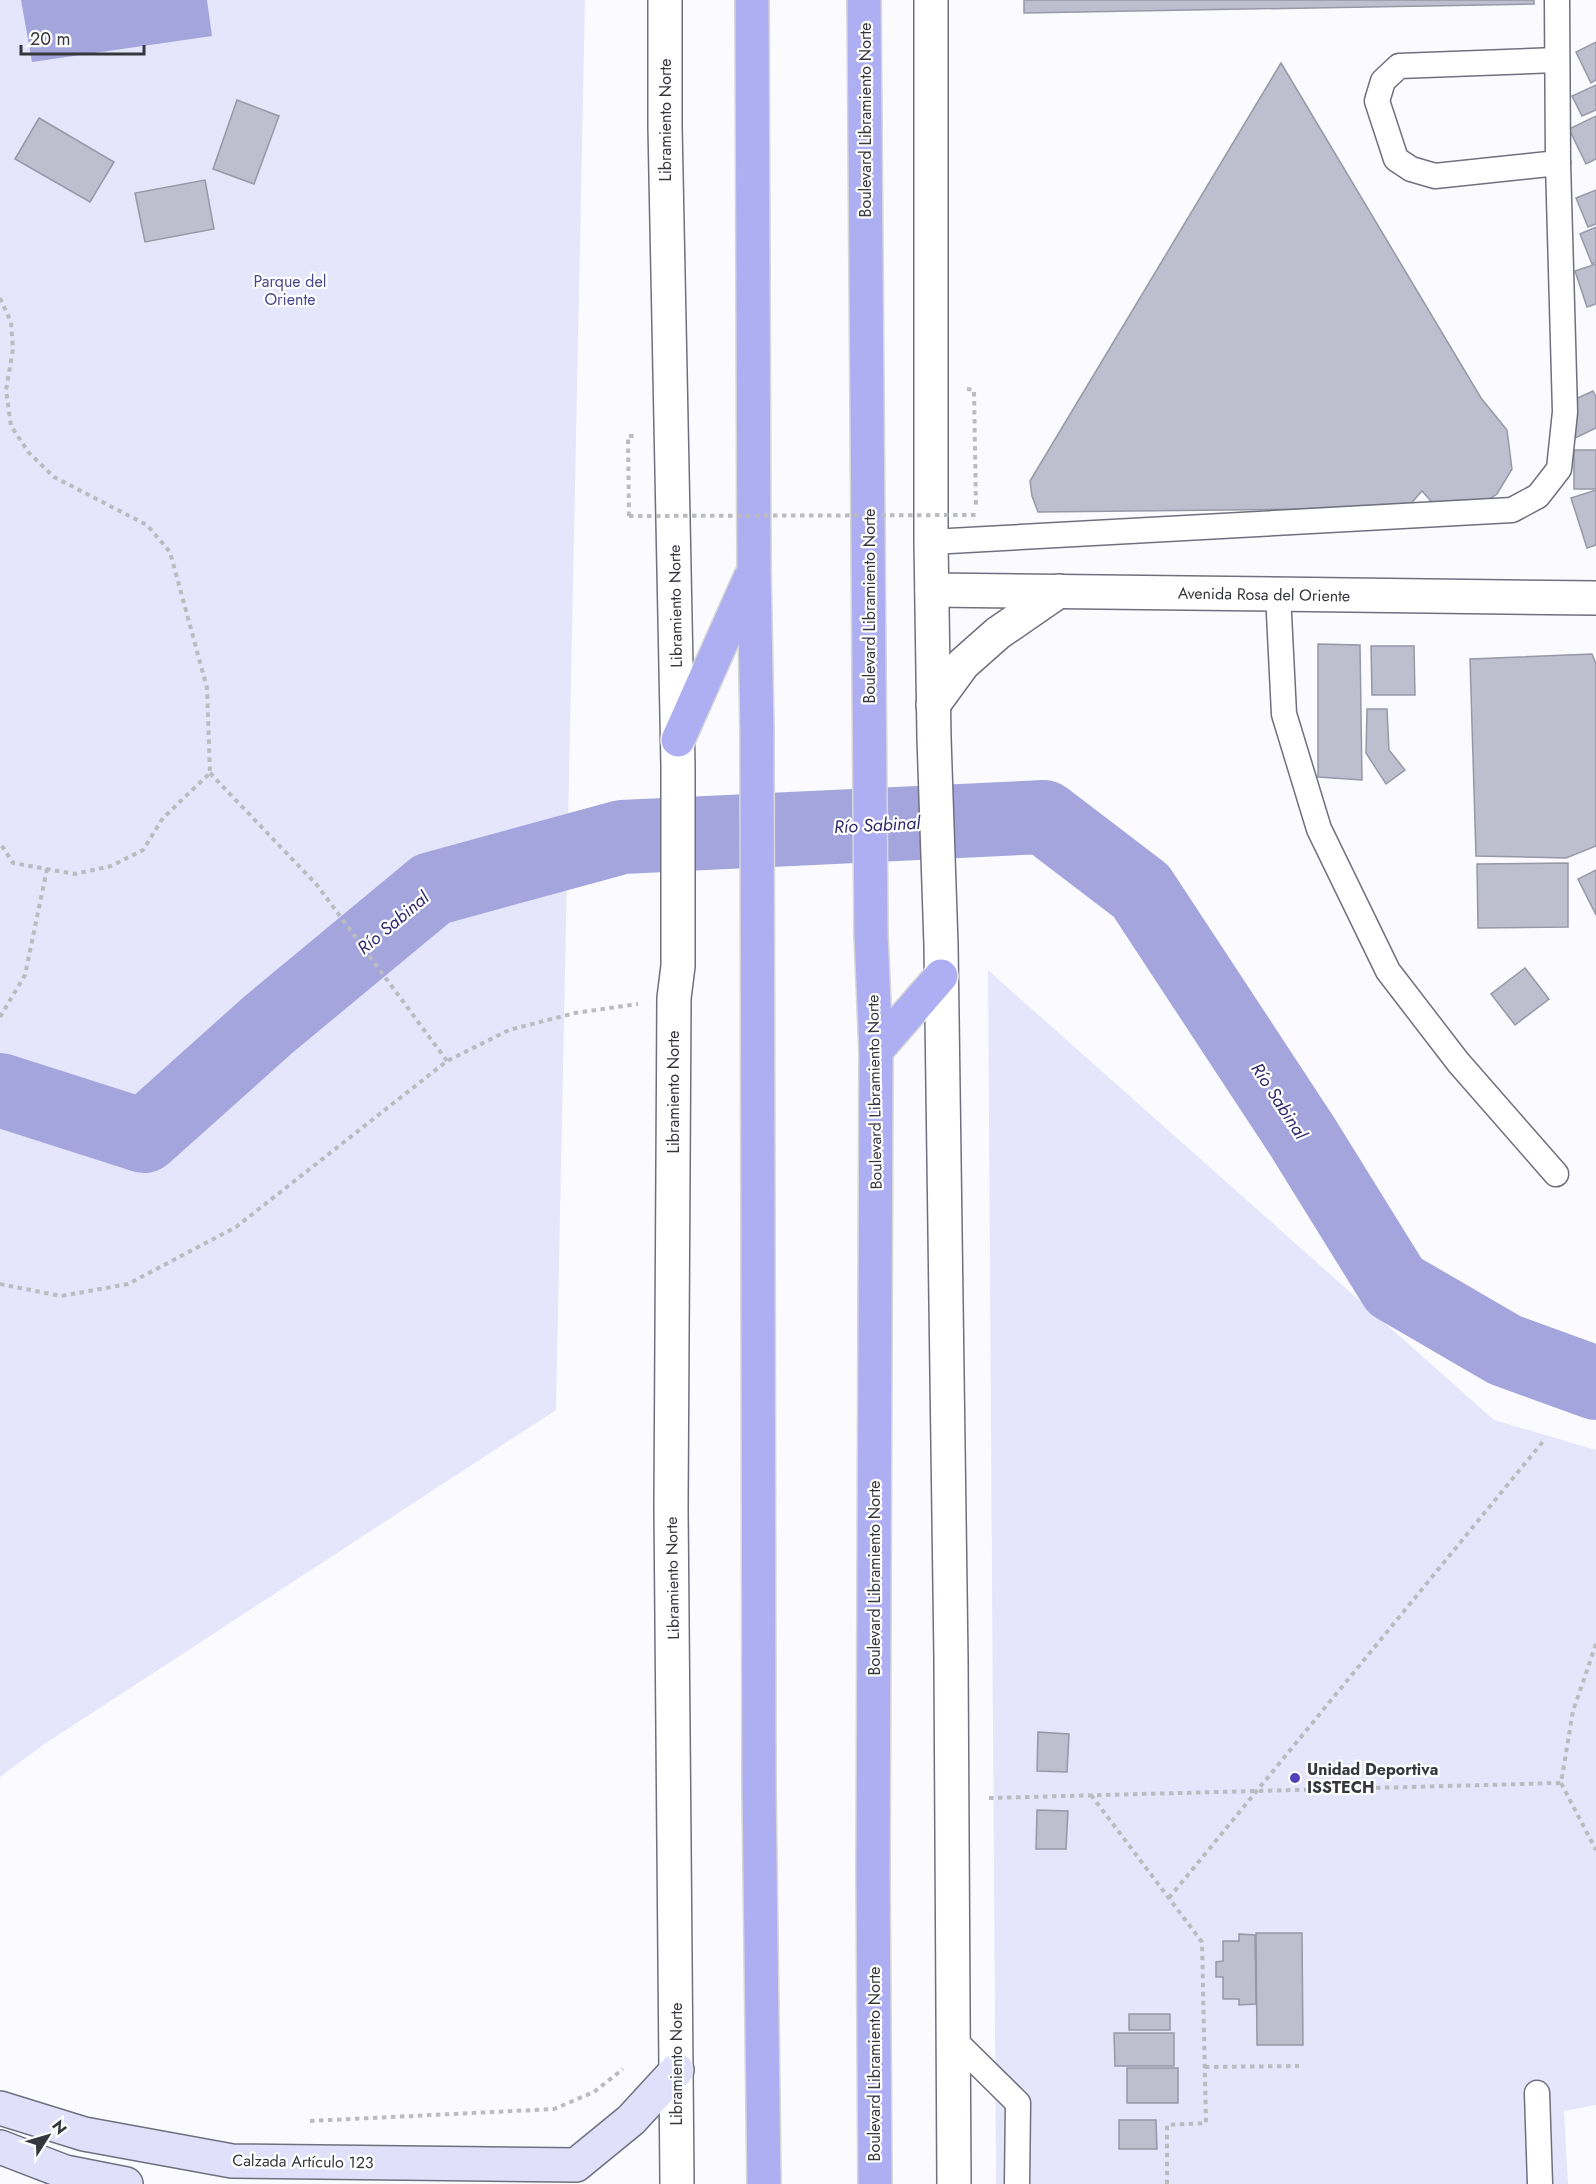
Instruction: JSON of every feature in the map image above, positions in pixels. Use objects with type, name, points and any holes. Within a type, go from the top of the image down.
[{"type":"highway","points":[[752,0],[758,948],[759,1787],[764,2184]]},
{"type":"highway","name":"Boulevard Libramiento Norte","points":[[864,0],[871,935],[876,1051],[873,1850],[875,2184]]},
{"type":"highway","points":[[678,753],[754,569]]},
{"type":"highway","points":[[876,1051],[941,961]]},
{"type":"main road","name":"Calzada Artículo 123","points":[[0,2108],[84,2134],[232,2161],[576,2166],[631,2120],[677,2070]]},
{"type":"main road","points":[[0,2147],[65,2172],[126,2184]]},
{"type":"street","name":"Libramiento Norte","points":[[665,0],[665,126],[678,753],[678,966],[674,998],[671,1507],[677,2184]]},
{"type":"street","points":[[931,0],[931,542],[933,705],[941,961],[952,1799],[954,2184]]},
{"type":"street","name":"Avenida Rosa del Oriente","points":[[932,590],[1596,598]]},
{"type":"street","points":[[933,705],[963,664],[998,633],[1059,591]]},
{"type":"lane","points":[[931,542],[1512,510],[1538,495],[1559,469],[1565,412],[1558,163],[1557,0]]},
{"type":"lane","points":[[1557,60],[1399,66],[1383,81],[1377,101],[1396,159],[1411,170],[1435,176],[1558,163]]},
{"type":"lane","points":[[1278,594],[1284,714],[1318,829],[1388,971],[1458,1062],[1556,1174]]},
{"type":"lane","points":[[953,2039],[1018,2103],[1017,2184]]},
{"type":"lane","points":[[1537,2093],[1540,2184]]},
{"type":"path","points":[[0,298],[11,322],[13,349],[6,390],[11,426],[29,453],[54,477],[147,525],[170,552],[207,688],[210,773],[317,885],[447,1061]]},
{"type":"path","points":[[629,516],[976,515]]},
{"type":"path","points":[[0,843],[13,863],[75,874],[111,866],[143,850],[163,818],[210,773]]},
{"type":"path","points":[[0,1017],[25,975],[47,869]]},
{"type":"path","points":[[0,1284],[61,1296],[128,1284],[236,1227],[447,1061],[508,1030],[574,1013],[674,998]]},
{"type":"path","points":[[1169,1898],[1545,1439]]},
{"type":"path","points":[[1596,1644],[1573,1711],[1561,1783],[1596,1850]]},
{"type":"path","points":[[952,1799],[1561,1783]]},
{"type":"path","points":[[1090,1795],[1202,1942],[1206,2123],[1167,2125],[1167,2184]]},
{"type":"path","points":[[1205,2067],[1299,2066]]},
{"type":"path","points":[[299,2122],[554,2109],[594,2092],[626,2067]]},
{"type":"green space","name":"Parque del Oriente","points":[[0,0],[585,0],[556,1410],[43,1745],[0,1777]]},
{"type":"green space","name":"Unidad Deportiva ISSTECH","points":[[988,970],[1494,1420],[1596,1450],[1596,2105],[1564,2111],[1568,2184],[996,2184]]},
{"type":"water","points":[[21,0],[207,0],[212,36],[32,62]]},
{"type":"building","points":[[1024,0],[1534,0],[1534,4],[1024,13]]},
{"type":"building","points":[[1596,42],[1596,80],[1591,83],[1576,52]]},
{"type":"building","points":[[1281,63],[1481,398],[1507,430],[1512,469],[1497,494],[1470,512],[1437,508],[1422,491],[1407,508],[1038,512],[1032,496],[1030,481]]},
{"type":"building","points":[[1596,85],[1596,110],[1582,116],[1572,96]]},
{"type":"building","points":[[237,100],[279,116],[254,184],[213,169]]},
{"type":"building","points":[[1596,116],[1596,159],[1586,164],[1569,129]]},
{"type":"building","points":[[39,118],[114,162],[90,202],[15,159]]},
{"type":"building","points":[[205,180],[214,229],[145,242],[135,193]]},
{"type":"building","points":[[1596,190],[1596,224],[1588,227],[1576,198]]},
{"type":"building","points":[[1596,227],[1596,262],[1592,264],[1580,234]]},
{"type":"building","points":[[1596,264],[1596,304],[1587,307],[1575,271]]},
{"type":"building","points":[[1593,391],[1596,397],[1596,428],[1569,441],[1569,402]]},
{"type":"building","points":[[1574,450],[1596,450],[1596,489],[1574,489]]},
{"type":"building","points":[[1596,490],[1596,545],[1587,548],[1571,498]]},
{"type":"building","points":[[1318,644],[1360,645],[1362,780],[1318,777]]},
{"type":"building","points":[[1371,646],[1414,646],[1415,695],[1372,695]]},
{"type":"building","points":[[1592,654],[1596,664],[1596,846],[1566,858],[1476,856],[1470,659]]},
{"type":"building","points":[[1367,709],[1387,709],[1389,750],[1405,770],[1386,784],[1366,753]]},
{"type":"building","points":[[1568,863],[1568,927],[1478,928],[1477,864]]},
{"type":"building","points":[[1596,870],[1596,915],[1578,879]]},
{"type":"building","points":[[1525,968],[1549,999],[1515,1025],[1491,994]]},
{"type":"building","points":[[1038,1732],[1069,1734],[1067,1772],[1037,1771]]},
{"type":"building","points":[[1037,1810],[1068,1811],[1066,1849],[1036,1849]]},
{"type":"building","points":[[1256,1933],[1302,1933],[1303,2045],[1257,2045]]},
{"type":"building","points":[[1239,1934],[1255,1935],[1256,2004],[1239,2005],[1239,1999],[1223,1999],[1223,1977],[1216,1977],[1216,1962],[1223,1961],[1223,1941],[1239,1941]]},
{"type":"building","points":[[1129,2014],[1170,2014],[1170,2030],[1129,2030]]},
{"type":"building","points":[[1114,2033],[1174,2033],[1174,2066],[1115,2066]]},
{"type":"building","points":[[1127,2068],[1178,2068],[1178,2103],[1127,2103]]},
{"type":"building","points":[[1119,2120],[1156,2120],[1157,2149],[1119,2149]]},
{"type":"waterway","name":"Río Sabinal","points":[[0,1090],[144,1136],[268,1025],[432,889],[622,837],[1044,817],[1141,891],[1302,1136],[1395,1286],[1505,1350],[1596,1383]]},
{"type":"place","name":"Unidad Deportiva ISSTECH","points":[[1295,1778]]}]
